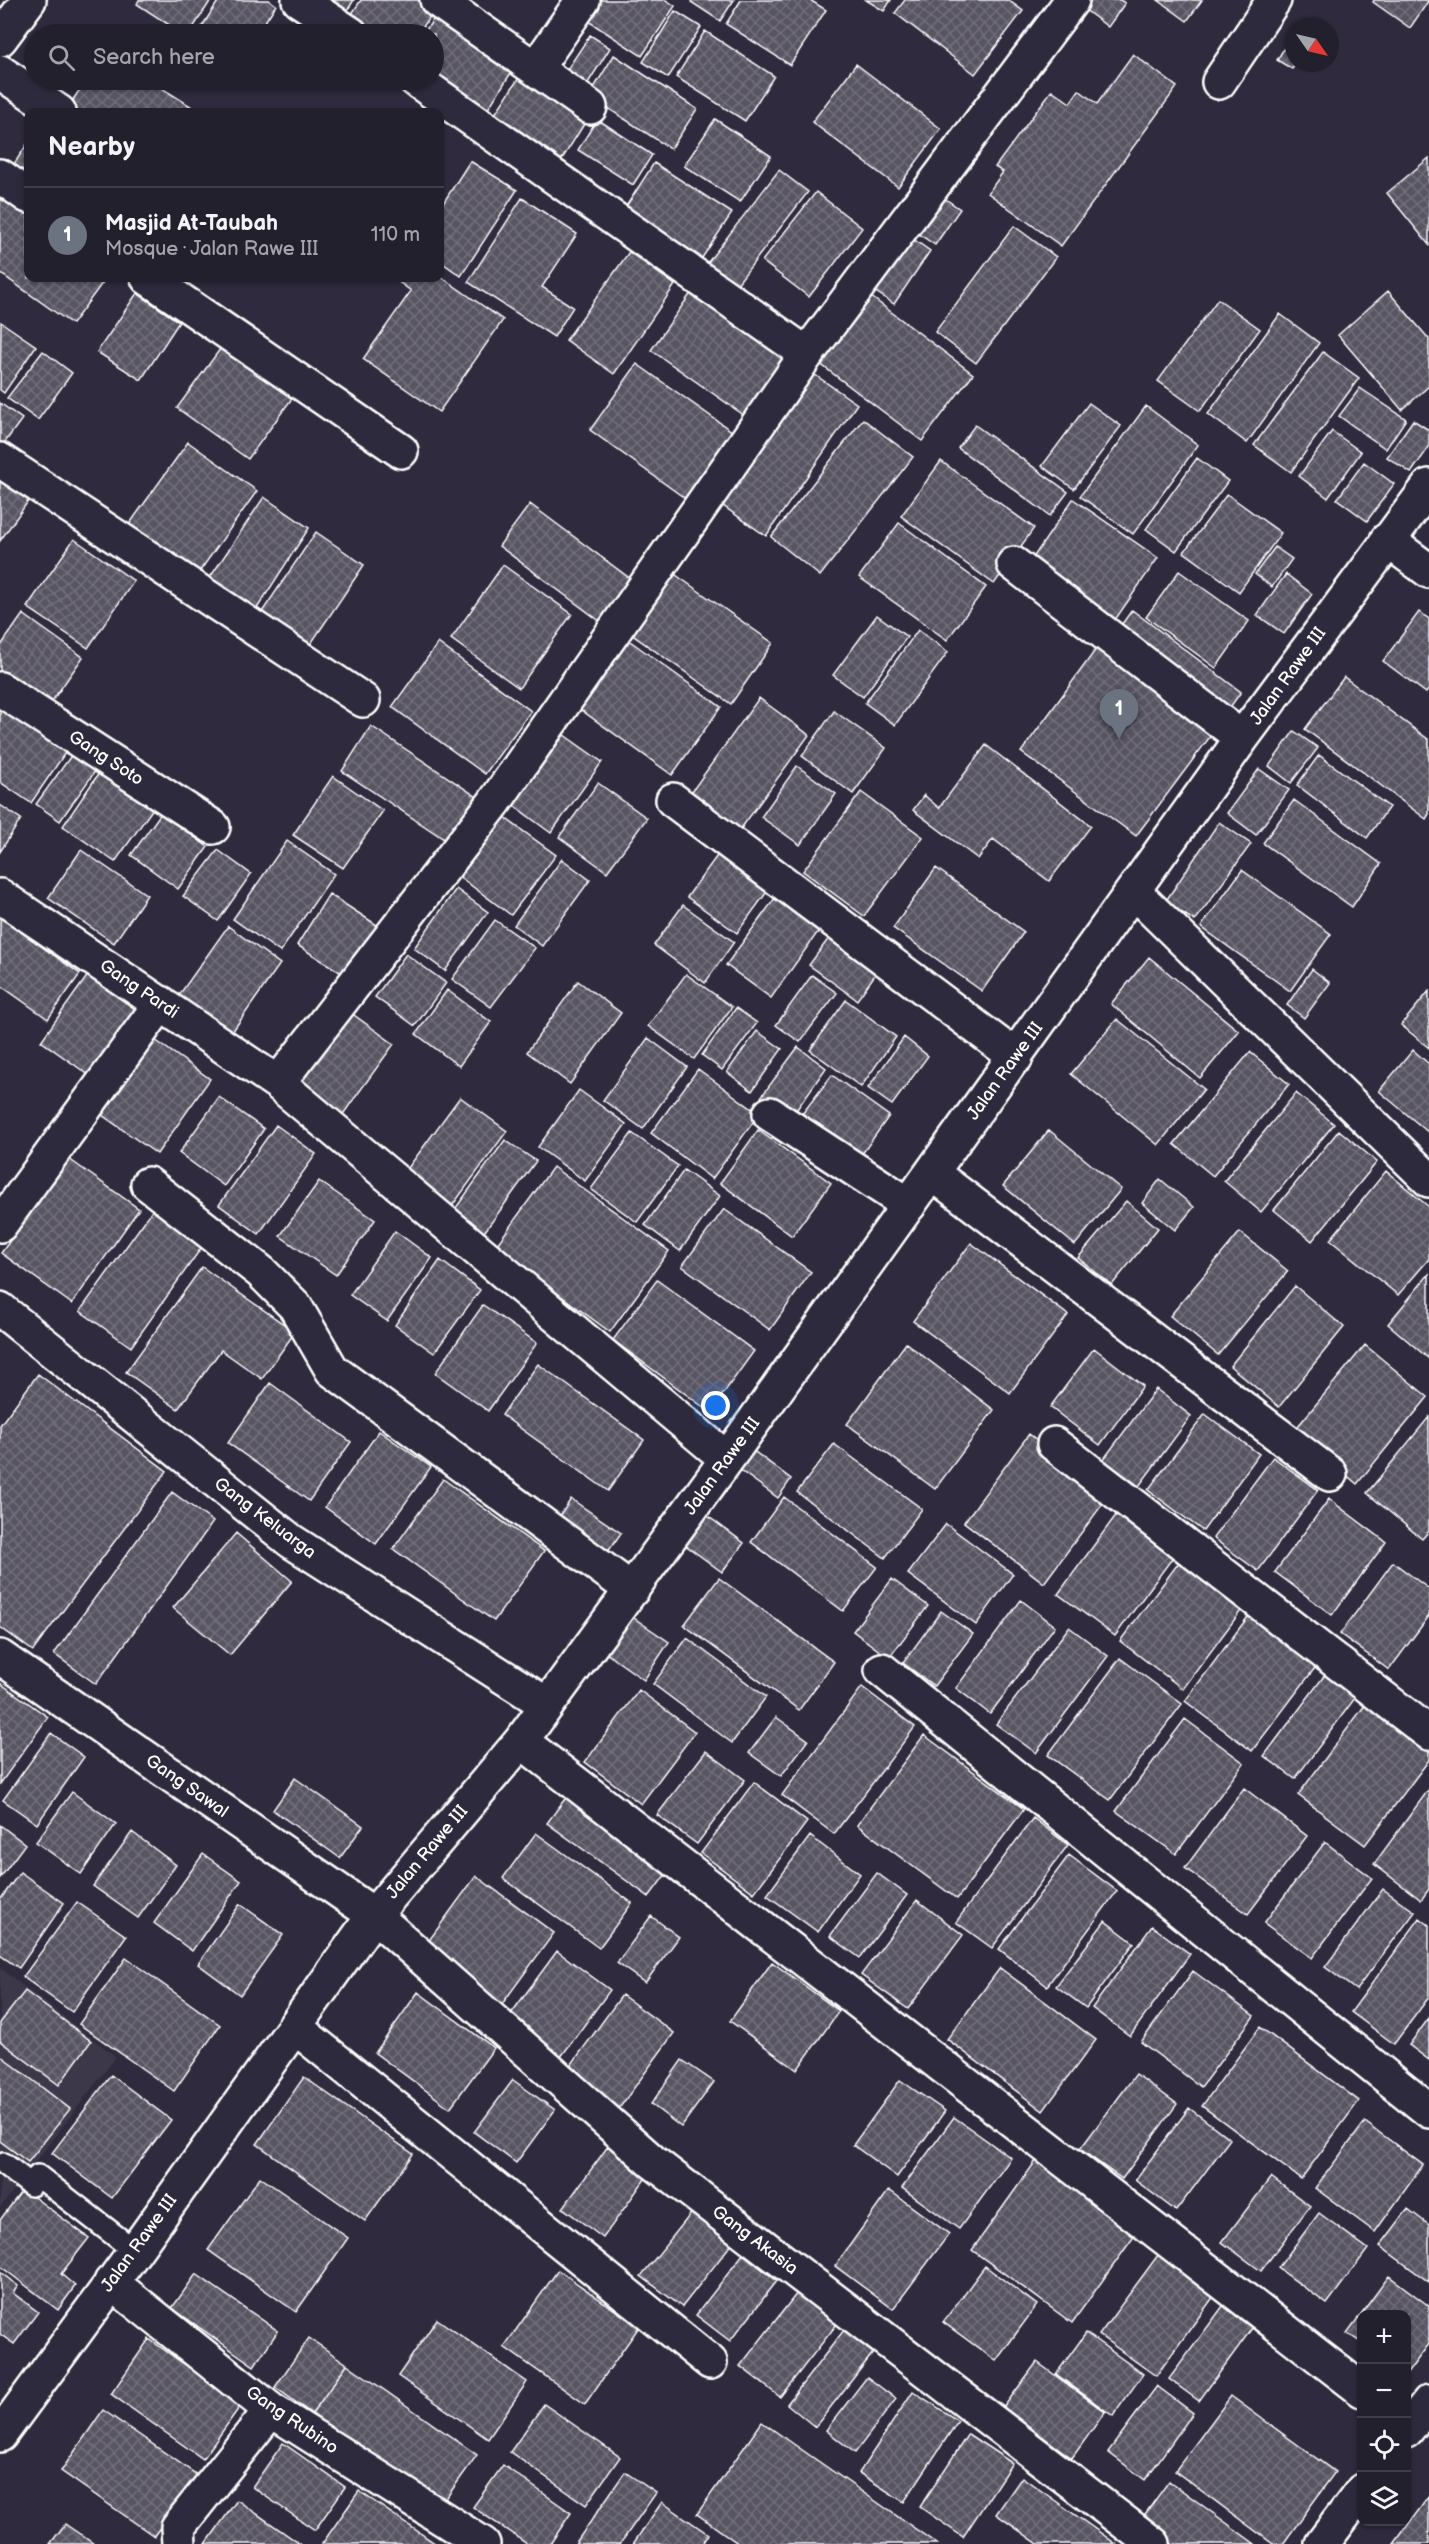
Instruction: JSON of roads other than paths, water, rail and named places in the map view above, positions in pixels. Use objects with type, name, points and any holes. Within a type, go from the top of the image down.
[{"type":"street","points":[[0,39],[29,0]]},
{"type":"street","points":[[299,0],[336,24]]},
{"type":"street","points":[[437,0],[590,107]]},
{"type":"street","points":[[536,68],[583,0]]},
{"type":"street","points":[[278,1083],[494,803],[807,354],[1072,0]]},
{"type":"street","points":[[1219,82],[1274,0]]},
{"type":"street","points":[[0,72],[24,88]]},
{"type":"street","points":[[27,90],[53,108]]},
{"type":"street","points":[[430,90],[807,354]]},
{"type":"street","points":[[0,176],[24,193]]},
{"type":"street","points":[[154,282],[401,451]]},
{"type":"street","points":[[0,460],[363,700]]},
{"type":"street","name":"Jalan Rawe III","points":[[0,2435],[135,2251],[374,1915],[521,1741],[632,1590],[1016,1057],[1242,738],[1429,486]]},
{"type":"street","points":[[1387,540],[1429,571]]},
{"type":"street","points":[[1014,564],[1242,738]]},
{"type":"street","name":"Gang Soto","points":[[0,689],[213,827]]},
{"type":"street","points":[[673,800],[1016,1057]]},
{"type":"street","points":[[1133,891],[1429,1180]]},
{"type":"street","name":"Gang Pardi","points":[[0,896],[278,1083],[727,1459]]},
{"type":"street","points":[[0,1225],[161,1004]]},
{"type":"street","points":[[770,1114],[909,1205]]},
{"type":"street","points":[[932,1173],[1330,1474]]},
{"type":"street","points":[[148,1184],[261,1272],[295,1306],[332,1370],[632,1590]]},
{"type":"street","name":"Gang Keluarga","points":[[0,1309],[291,1541],[546,1704]]},
{"type":"street","points":[[1053,1444],[1429,1733]]},
{"type":"street","name":"Gang Sawal","points":[[0,1657],[374,1915]]},
{"type":"street","points":[[882,1670],[1429,2111]]},
{"type":"street","points":[[521,1741],[1357,2386]]},
{"type":"street","name":"Gang Akasia","points":[[374,1915],[653,2162],[1153,2544]]},
{"type":"street","points":[[295,2027],[710,2362]]},
{"type":"street","name":"Gang Rubino","points":[[111,2282],[271,2410],[483,2544]]},
{"type":"street","points":[[179,2544],[178,2527],[271,2410]]},
{"type":"street","points":[[1322,2544],[1357,2498]]},
{"type":"lane","points":[[4,2164],[31,2185],[38,2176],[135,2251]]},
{"type":"place","name":"Masjid At-Taubah","points":[[1119,739]]}]
